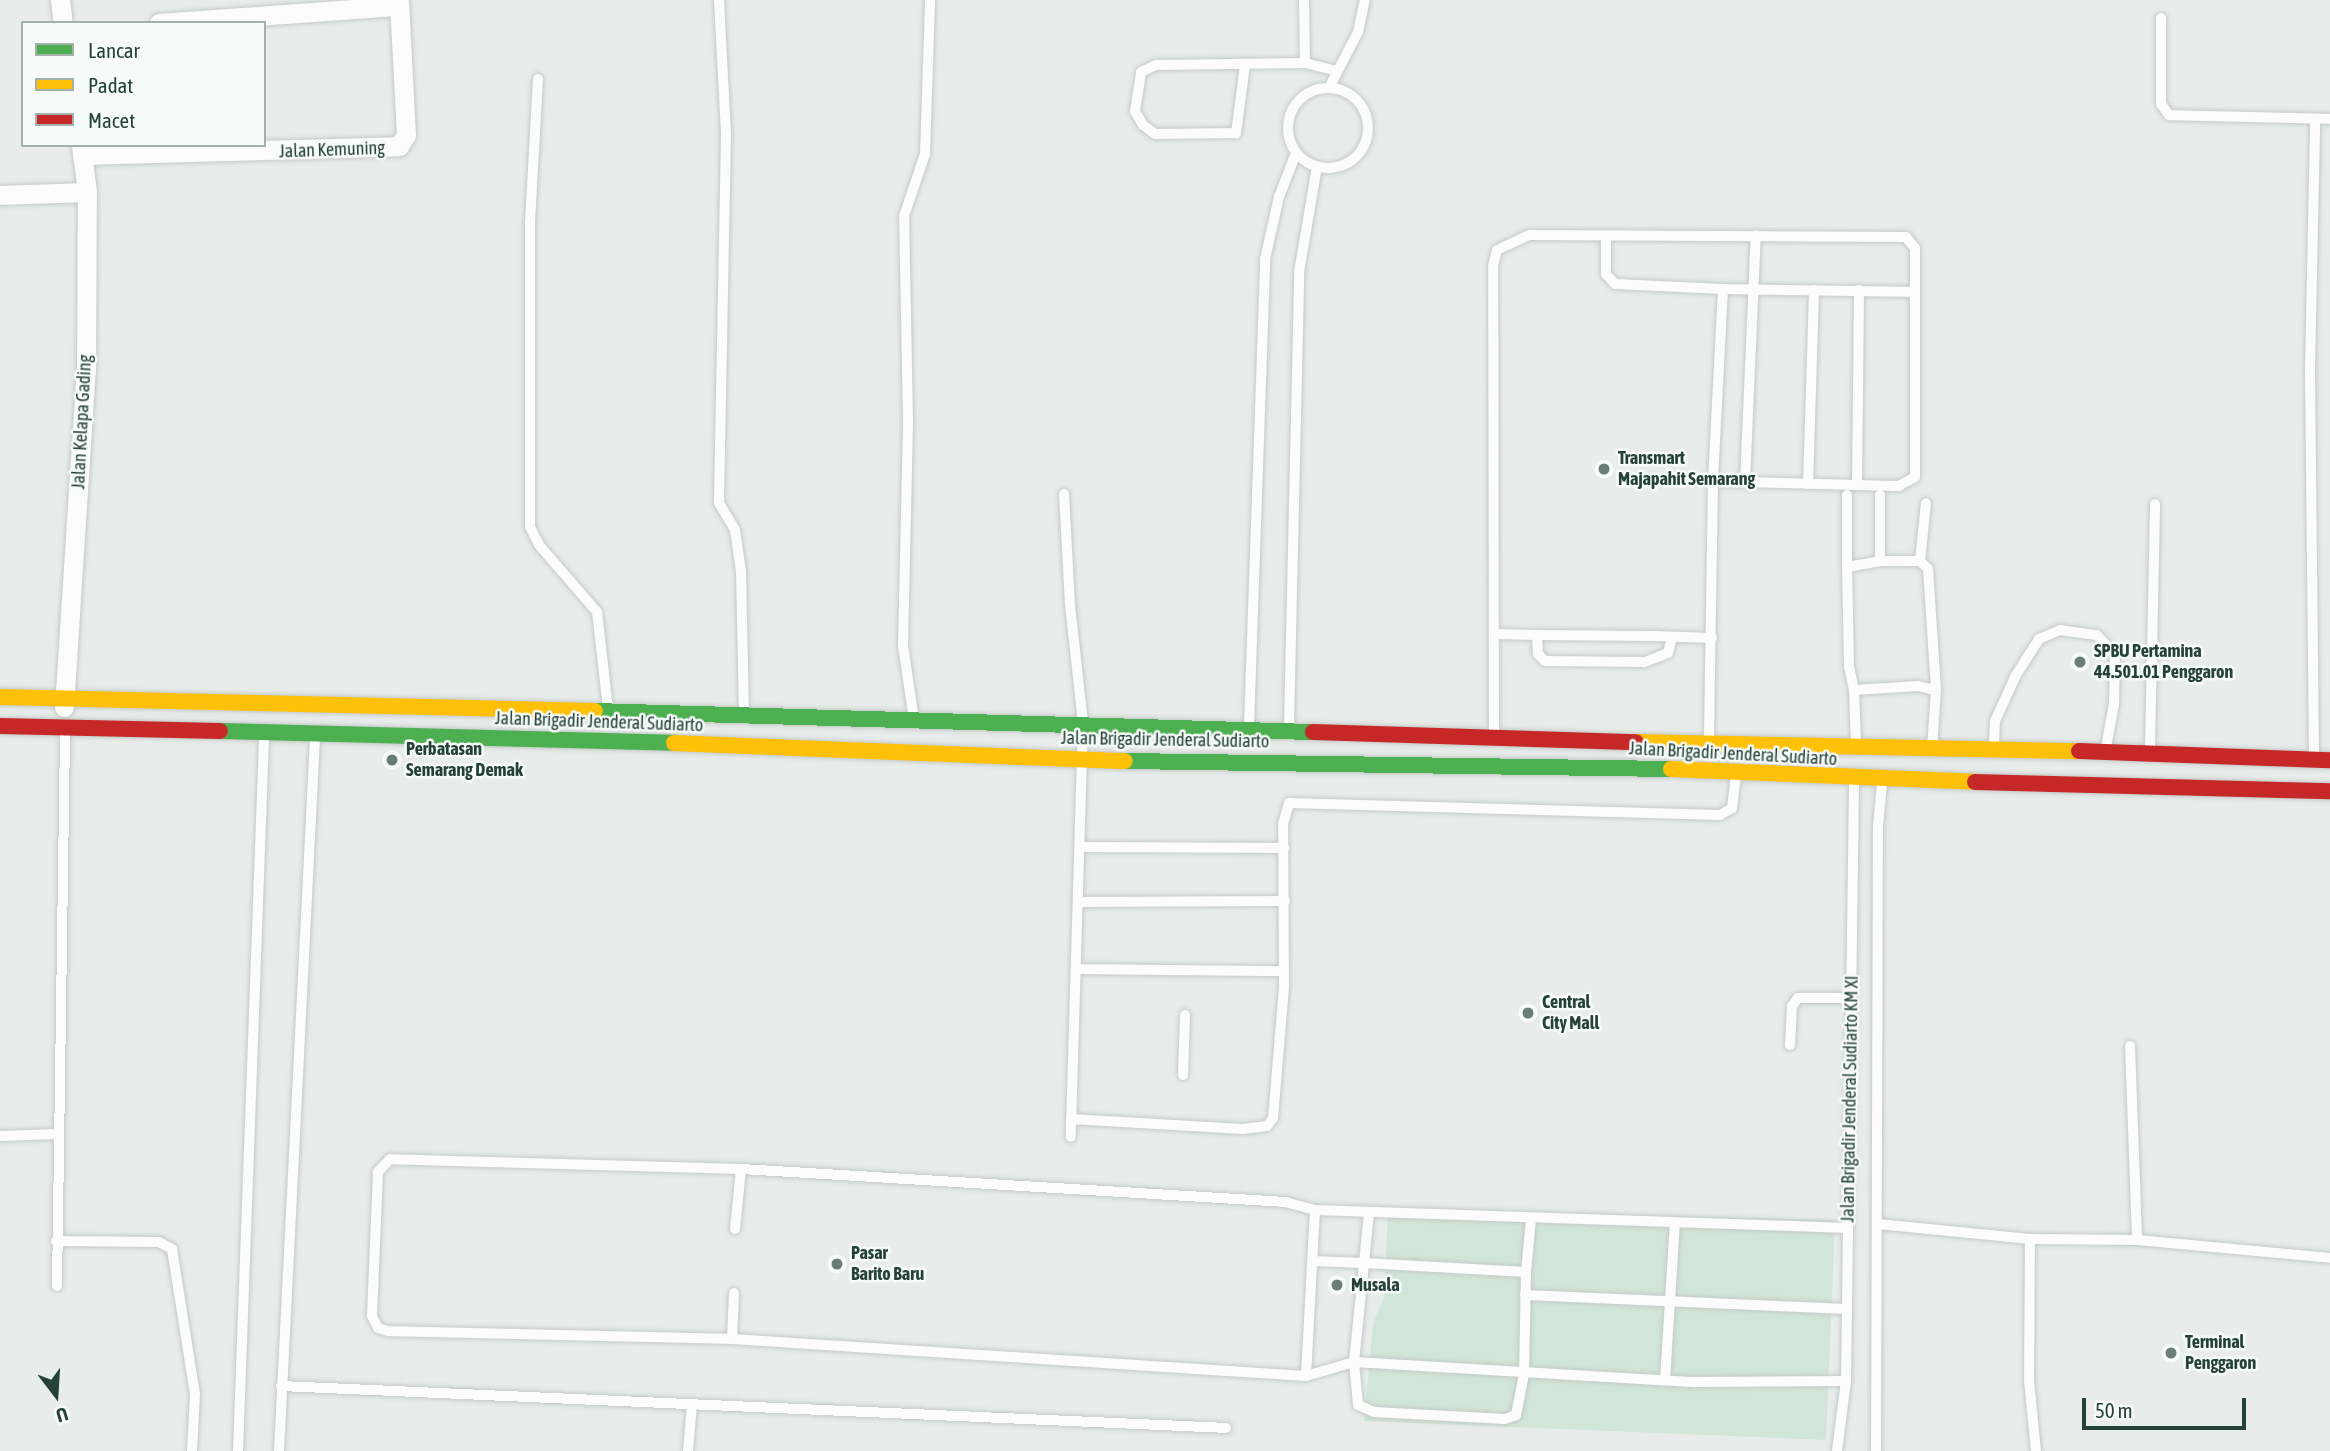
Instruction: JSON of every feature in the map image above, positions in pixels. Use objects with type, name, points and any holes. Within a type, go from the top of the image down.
[{"type":"main road","name":"Jalan Brigadir Jenderal Sudiarto","points":[[0,698],[608,709],[1709,743],[1855,763],[2330,791]]},
{"type":"main road","name":"Jalan Brigadir Jenderal Sudiarto","points":[[0,726],[265,730],[1083,760],[1736,772],[1855,763],[1883,764],[1932,749],[2150,751],[2322,760]]},
{"type":"street","points":[[60,0],[63,21]]},
{"type":"street","points":[[183,21],[399,3]]},
{"type":"street","name":"Jalan Kemuning","points":[[82,150],[388,150],[399,146],[406,135],[399,3]]},
{"type":"street","name":"Jalan Kelapa Gading","points":[[65,728],[64,700],[86,368],[88,192],[82,150]]},
{"type":"street","points":[[0,195],[88,192]]},
{"type":"lane","points":[[719,0],[726,135],[719,503],[735,530],[741,571],[744,713]]},
{"type":"lane","points":[[914,718],[903,645],[908,420],[904,216],[925,154],[930,0]]},
{"type":"lane","points":[[1304,0],[1306,63]]},
{"type":"lane","points":[[1329,88],[1358,32],[1364,0]]},
{"type":"lane","points":[[2161,18],[2161,104],[2169,115],[2330,118]]},
{"type":"lane","points":[[1245,65],[1240,127],[1236,133],[1155,134],[1143,125],[1135,111],[1141,72],[1156,65],[1306,63],[1336,71]]},
{"type":"lane","points":[[538,79],[530,222],[530,527],[539,545],[597,612],[608,709]]},
{"type":"lane","points":[[1329,88],[1353,96],[1363,108],[1367,139],[1348,163],[1317,167],[1296,153],[1287,133],[1291,112],[1305,95],[1329,88]]},
{"type":"lane","points":[[2315,119],[2310,368],[2322,760]]},
{"type":"lane","points":[[1249,730],[1265,259],[1279,197],[1296,153]]},
{"type":"lane","points":[[1289,731],[1299,272],[1317,167]]},
{"type":"lane","points":[[1745,482],[1756,234]]},
{"type":"lane","points":[[1493,737],[1493,266],[1497,250],[1529,235],[1606,238],[1756,234],[1906,237],[1915,247],[1915,477],[1899,486],[1713,481]]},
{"type":"lane","points":[[1606,238],[1606,274],[1615,285],[1915,292]]},
{"type":"lane","points":[[1709,743],[1713,481],[1723,289]]},
{"type":"lane","points":[[1808,484],[1814,289]]},
{"type":"lane","points":[[1857,485],[1859,290]]},
{"type":"lane","points":[[1064,494],[1070,605],[1083,722],[1071,1137]]},
{"type":"lane","name":"Jalan Brigadir Jenderal Sudiarto KM XI","points":[[1837,1451],[1846,1381],[1855,763],[1854,690],[1849,667],[1847,495]]},
{"type":"lane","points":[[1880,495],[1880,561]]},
{"type":"lane","points":[[1926,503],[1920,561],[1931,580],[1936,690],[1932,749]]},
{"type":"lane","points":[[2150,751],[2155,504]]},
{"type":"lane","points":[[1847,567],[1880,561],[1920,561]]},
{"type":"lane","points":[[1993,751],[1995,721],[2016,675],[2039,639],[2060,631],[2097,635],[2115,655],[2114,704],[2105,752]]},
{"type":"lane","points":[[1495,634],[1712,638]]},
{"type":"lane","points":[[1537,635],[1538,654],[1545,661],[1644,662],[1668,653],[1672,637]]},
{"type":"lane","points":[[1854,690],[1918,686],[1936,690]]},
{"type":"lane","points":[[57,1286],[57,1134],[65,728]]},
{"type":"lane","points":[[238,1451],[265,730]]},
{"type":"lane","points":[[279,1451],[315,733]]},
{"type":"lane","name":"Jalan Brigadir Jenderal Sudiarto KM XI","points":[[1876,1451],[1878,826],[1883,764]]},
{"type":"lane","points":[[1071,1119],[1243,1129],[1267,1126],[1273,1118],[1284,971],[1283,824],[1289,803],[1720,815],[1732,808],[1736,772]]},
{"type":"lane","points":[[1080,847],[1283,848]]},
{"type":"lane","points":[[1079,902],[1285,901]]},
{"type":"lane","points":[[1077,969],[1284,971]]},
{"type":"lane","points":[[1790,1045],[1792,1006],[1798,998],[1851,998]]},
{"type":"lane","points":[[1183,1075],[1185,1015]]},
{"type":"lane","points":[[2130,1046],[2137,1240]]},
{"type":"lane","points":[[0,1136],[57,1134]]},
{"type":"lane","points":[[1846,1381],[1665,1380],[1524,1374],[1354,1362],[1306,1376],[732,1339],[379,1328],[372,1306],[377,1181],[383,1163],[390,1159],[741,1169],[1286,1202],[1315,1210],[1848,1228]]},
{"type":"lane","points":[[736,1228],[741,1169]]},
{"type":"lane","points":[[1306,1376],[1315,1210]]},
{"type":"lane","points":[[1369,1212],[1354,1362],[1358,1405],[1374,1412],[1512,1418],[1524,1374],[1526,1272],[1531,1219]]},
{"type":"lane","points":[[1665,1380],[1675,1222]]},
{"type":"lane","points":[[1878,1224],[2030,1239],[2137,1240],[2330,1258]]},
{"type":"lane","points":[[2030,1239],[2029,1380],[2036,1451]]},
{"type":"lane","points":[[56,1241],[159,1242],[172,1249],[195,1394],[192,1451]]},
{"type":"lane","points":[[1312,1261],[1526,1272]]},
{"type":"lane","points":[[732,1339],[734,1293]]},
{"type":"lane","points":[[1525,1295],[1847,1309]]},
{"type":"lane","points":[[281,1386],[1226,1428]]},
{"type":"lane","points":[[688,1451],[692,1404]]},
{"type":"green space","points":[[1388,1209],[1835,1220],[1826,1440],[1364,1421],[1373,1323],[1384,1298]]},
{"type":"traffic: fast","points":[[595,711],[1313,732]]},
{"type":"traffic: fast","points":[[220,731],[674,743]]},
{"type":"traffic: fast","points":[[1125,761],[1671,769]]},
{"type":"traffic: slow","points":[[0,697],[595,711]]},
{"type":"traffic: slow","points":[[1636,742],[2079,751]]},
{"type":"traffic: slow","points":[[674,743],[1125,761]]},
{"type":"traffic: slow","points":[[1671,769],[1975,782]]},
{"type":"traffic: jam","points":[[0,726],[220,731]]},
{"type":"traffic: jam","points":[[1313,732],[1636,742]]},
{"type":"traffic: jam","points":[[2079,751],[2330,760]]},
{"type":"traffic: jam","points":[[1975,782],[2330,791]]},
{"type":"place","name":"Transmart Majapahit Semarang","points":[[1604,469]]},
{"type":"place","name":"SPBU Pertamina 44.501.01 Penggaron","points":[[2080,662]]},
{"type":"place","name":"Perbatasan Semarang Demak","points":[[392,760]]},
{"type":"place","name":"Central City Mall","points":[[1528,1013]]},
{"type":"place","name":"Pasar Barito Baru","points":[[837,1264]]},
{"type":"place","name":"Musala","points":[[1337,1285]]},
{"type":"place","name":"Terminal Penggaron","points":[[2171,1353]]}]
